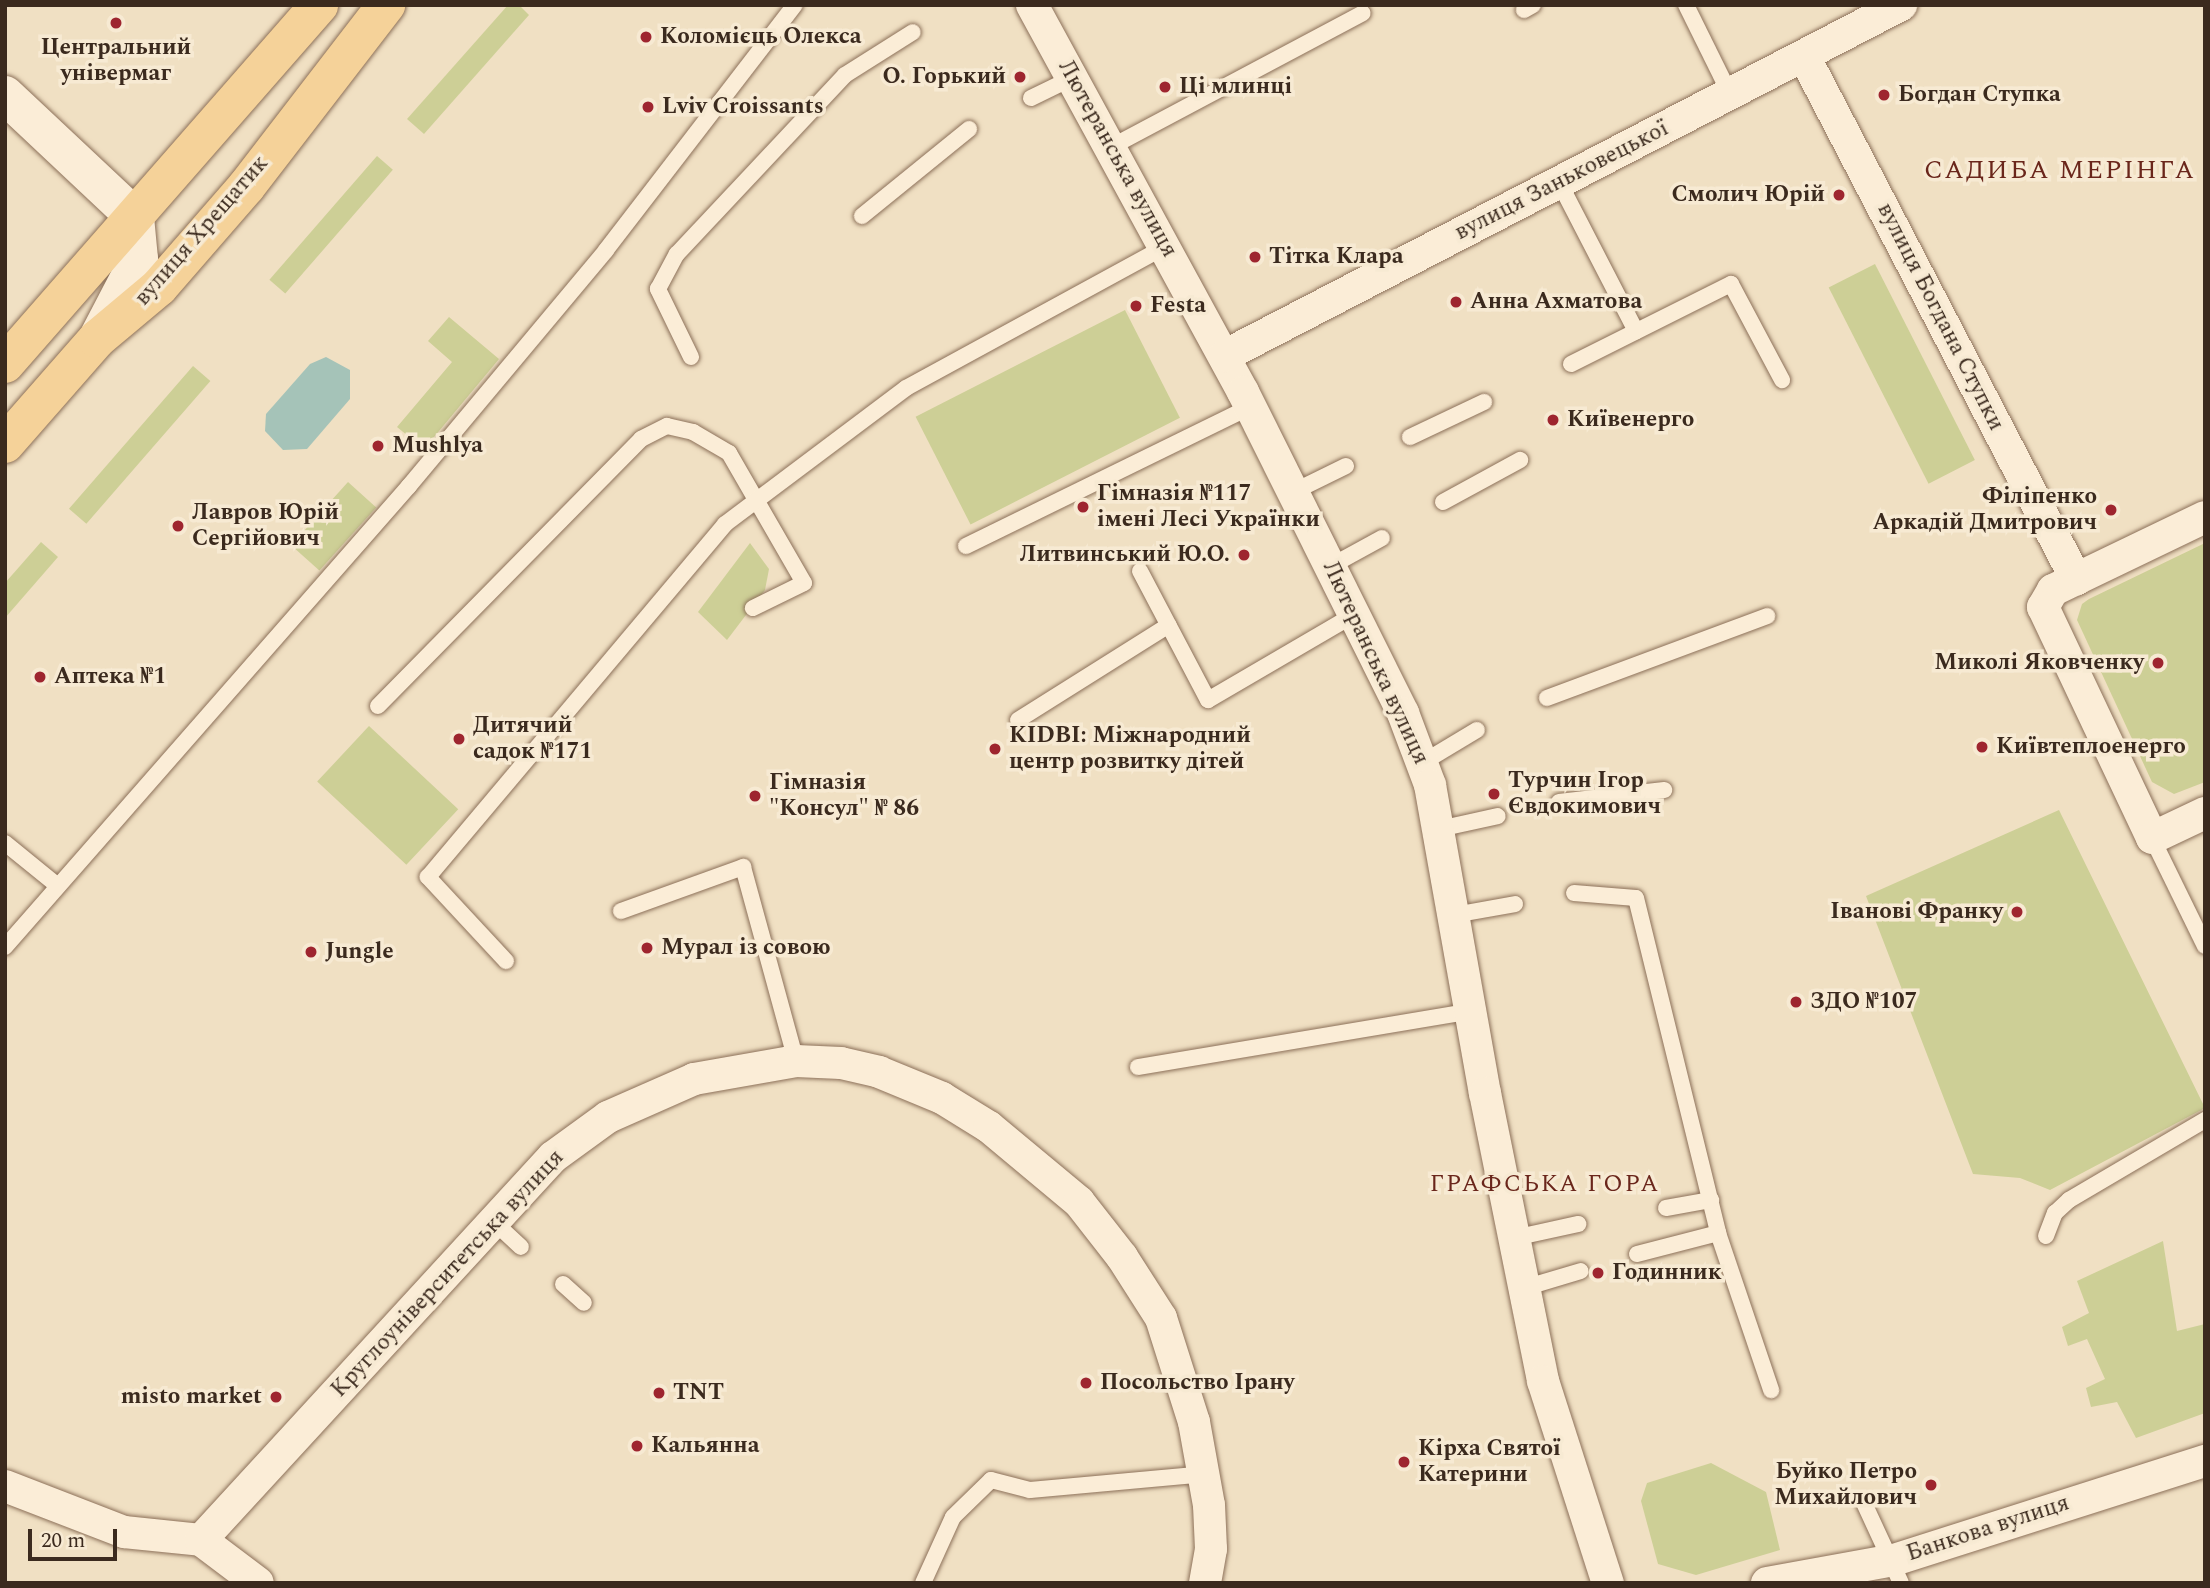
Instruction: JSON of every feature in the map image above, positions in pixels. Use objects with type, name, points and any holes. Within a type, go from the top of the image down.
[{"type":"main road","points":[[5,364],[319,5]]},
{"type":"main road","name":"вулиця Хрещатик","points":[[5,444],[97,338],[159,287],[246,187],[386,5]]},
{"type":"street","name":"Лютеранська вулиця","points":[[1032,5],[1224,356],[1355,614],[1422,763],[1439,829],[1471,1011],[1543,1381],[1608,1583]]},
{"type":"street","name":"вулиця Заньковецької","points":[[1224,356],[1901,5]]},
{"type":"street","name":"вулиця Богдана Ступки","points":[[1804,56],[2076,579]]},
{"type":"street","points":[[5,95],[135,217],[140,247],[137,265],[97,338]]},
{"type":"street","points":[[2205,517],[2048,595],[2045,614],[2152,838],[2205,813]]},
{"type":"street","name":"Круглоуніверситетська вулиця","points":[[201,1539],[554,1157],[608,1117],[694,1079],[796,1061],[841,1063],[879,1072],[942,1098],[989,1126],[1079,1202],[1161,1318],[1206,1474],[1212,1549],[1205,1583]]},
{"type":"street","name":"Банкова вулиця","points":[[1767,1583],[1898,1571],[2205,1461]]},
{"type":"street","points":[[5,1486],[124,1532],[201,1539],[258,1583]]},
{"type":"street","points":[[5,1495],[42,1502]]},
{"type":"lane","points":[[5,947],[409,486],[606,250],[795,5]]},
{"type":"lane","points":[[1686,5],[1730,93]]},
{"type":"lane","points":[[1111,147],[1363,13]]},
{"type":"lane","points":[[691,357],[658,289],[677,254],[845,75],[913,32]]},
{"type":"lane","points":[[1031,98],[1072,78]]},
{"type":"lane","points":[[862,216],[969,129]]},
{"type":"lane","points":[[1559,183],[1636,331]]},
{"type":"lane","points":[[506,961],[428,877],[725,524],[906,388],[1166,246]]},
{"type":"lane","points":[[1571,364],[1731,284],[1782,380]]},
{"type":"lane","points":[[1410,437],[1484,402]]},
{"type":"lane","points":[[966,546],[1250,407]]},
{"type":"lane","points":[[378,706],[652,430],[680,427],[714,443],[729,453],[759,498],[804,583],[752,608]]},
{"type":"lane","points":[[1443,502],[1520,460]]},
{"type":"lane","points":[[1293,492],[1346,466]]},
{"type":"lane","points":[[1331,566],[1382,538]]},
{"type":"lane","points":[[1140,570],[1208,699],[1355,614]]},
{"type":"lane","points":[[1546,698],[1767,617]]},
{"type":"lane","points":[[1018,720],[1169,625]]},
{"type":"lane","points":[[1422,763],[1477,730]]},
{"type":"lane","points":[[1559,802],[1664,790]]},
{"type":"lane","points":[[1439,829],[1498,816]]},
{"type":"lane","points":[[2152,838],[2205,946]]},
{"type":"lane","points":[[5,843],[58,887]]},
{"type":"lane","points":[[621,911],[743,867],[796,1061]]},
{"type":"lane","points":[[1574,893],[1636,898],[1718,1233],[1771,1390]]},
{"type":"lane","points":[[1454,915],[1515,904]]},
{"type":"lane","points":[[1138,1067],[1471,1011]]},
{"type":"lane","points":[[2046,1236],[2055,1213],[2069,1200],[2205,1120]]},
{"type":"lane","points":[[1666,1208],[1711,1200]]},
{"type":"lane","points":[[493,1221],[522,1247]]},
{"type":"lane","points":[[1514,1238],[1578,1224]]},
{"type":"lane","points":[[1637,1254],[1718,1233]]},
{"type":"lane","points":[[1524,1287],[1581,1270]]},
{"type":"lane","points":[[563,1284],[584,1303]]},
{"type":"lane","points":[[923,1583],[953,1517],[991,1480],[1030,1490],[1206,1474]]},
{"type":"lane","points":[[1864,1503],[1898,1571]]},
{"type":"green space","points":[[508,5],[519,5],[529,15],[424,134],[407,119]]},
{"type":"green space","points":[[377,156],[393,170],[285,294],[269,280]]},
{"type":"green space","points":[[1875,264],[1975,460],[1929,484],[1829,288]]},
{"type":"green space","points":[[1125,310],[1180,418],[971,524],[916,417]]},
{"type":"green space","points":[[449,317],[499,359],[424,449],[397,427],[452,362],[428,341]]},
{"type":"green space","points":[[193,366],[210,381],[86,524],[69,509]]},
{"type":"green space","points":[[348,482],[376,507],[319,571],[291,545]]},
{"type":"green space","points":[[41,542],[58,557],[5,618],[5,583]]},
{"type":"green space","points":[[750,543],[769,569],[765,590],[727,640],[698,612]]},
{"type":"green space","points":[[2205,543],[2205,782],[2174,794],[2152,782],[2077,620],[2082,604],[2089,599]]},
{"type":"green space","points":[[369,726],[458,809],[406,865],[317,782]]},
{"type":"green space","points":[[2059,810],[2205,1108],[2050,1190],[2020,1178],[1973,1174],[1866,896]]},
{"type":"green space","points":[[2163,1241],[2177,1331],[2205,1324],[2205,1413],[2136,1438],[2117,1402],[2091,1407],[2086,1388],[2105,1379],[2087,1339],[2068,1346],[2062,1327],[2089,1313],[2077,1281]]},
{"type":"green space","points":[[1711,1463],[1766,1492],[1780,1550],[1696,1575],[1658,1564],[1641,1501],[1647,1483]]},
{"type":"water","points":[[326,357],[350,370],[350,399],[307,449],[283,450],[265,431],[266,414],[310,364]]},
{"type":"place","name":"Центральний універмаг","points":[[116,23]]},
{"type":"place","name":"Коломієць Олекса","points":[[646,37]]},
{"type":"place","name":"О. Горький","points":[[1020,77]]},
{"type":"place","name":"Ці млинці","points":[[1165,87]]},
{"type":"place","name":"Богдан Ступка","points":[[1884,95]]},
{"type":"place","name":"Lviv Croissants","points":[[648,107]]},
{"type":"place","name":"Смолич Юрій","points":[[1839,195]]},
{"type":"place","name":"Тітка Клара","points":[[1255,257]]},
{"type":"place","name":"Анна Ахматова","points":[[1456,302]]},
{"type":"place","name":"Festa","points":[[1136,306]]},
{"type":"place","name":"Київенерго","points":[[1553,420]]},
{"type":"place","name":"Mushlya","points":[[378,446]]},
{"type":"place","name":"Гімназія №117 імені Лесі Українки","points":[[1083,507]]},
{"type":"place","name":"Філіпенко Аркадій Дмитрович","points":[[2111,510]]},
{"type":"place","name":"Лавров Юрій Сергійович","points":[[178,526]]},
{"type":"place","name":"Литвинський Ю.О.","points":[[1244,555]]},
{"type":"place","name":"Миколі Яковченку","points":[[2158,663]]},
{"type":"place","name":"Аптека №1","points":[[40,677]]},
{"type":"place","name":"Дитячий садок №171","points":[[459,739]]},
{"type":"place","name":"Київтеплоенерго","points":[[1982,747]]},
{"type":"place","name":"KIDBI: Міжнародний центр розвитку дітей","points":[[995,749]]},
{"type":"place","name":"Турчин Ігор Євдокимович","points":[[1494,794]]},
{"type":"place","name":"Гімназія \"Консул\" № 86","points":[[755,796]]},
{"type":"place","name":"Іванові Франку","points":[[2017,912]]},
{"type":"place","name":"Мурал із совою","points":[[647,948]]},
{"type":"place","name":"Jungle","points":[[311,952]]},
{"type":"place","name":"ЗДО №107","points":[[1796,1002]]},
{"type":"place","name":"Годинник","points":[[1598,1273]]},
{"type":"place","name":"Посольство Ірану","points":[[1086,1383]]},
{"type":"place","name":"TNT","points":[[659,1393]]},
{"type":"place","name":"misto market","points":[[276,1397]]},
{"type":"place","name":"Кальянна","points":[[637,1446]]},
{"type":"place","name":"Кірха Святої Катерини","points":[[1404,1462]]},
{"type":"place","name":"Буйко Петро Михайлович","points":[[1931,1485]]},
{"type":"district","name":"САДИБА МЕРІНГА","points":[[2060,171]]},
{"type":"district","name":"ГРАФСЬКА ГОРА","points":[[1545,1185]]}]
